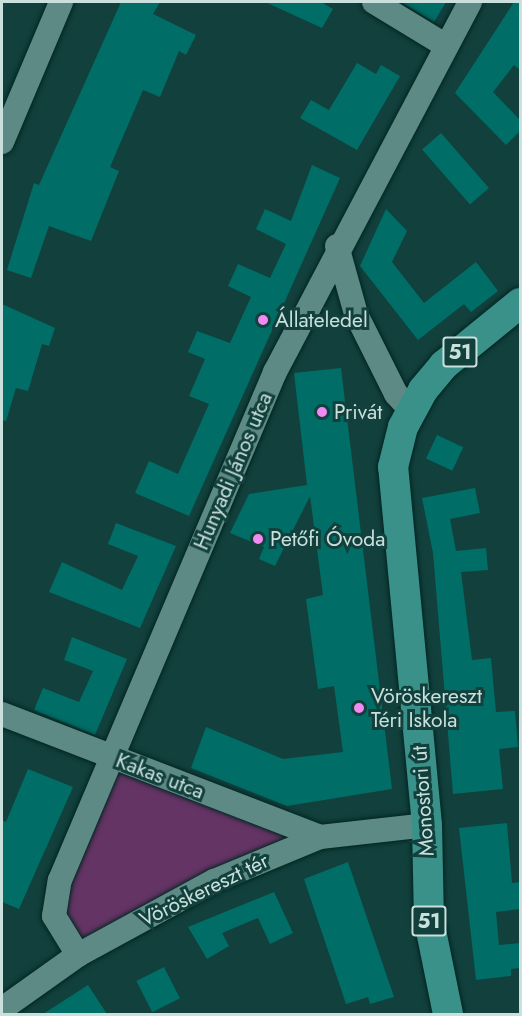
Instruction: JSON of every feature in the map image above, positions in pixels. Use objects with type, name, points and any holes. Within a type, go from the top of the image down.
[{"type":"main road","name":"51","points":[[411,410],[444,365],[520,303]]},
{"type":"main road","name":"Monostori út","points":[[411,410],[393,467],[427,825],[429,921],[448,1014]]},
{"type":"street","points":[[2,142],[61,2]]},
{"type":"street","points":[[374,2],[443,44]]},
{"type":"street","name":"Hunyadi János utca","points":[[78,955],[54,916],[60,880],[275,372],[337,246],[443,44],[470,2]]},
{"type":"street","points":[[337,246],[356,314],[396,394],[411,410]]},
{"type":"street","name":"Kakas utca","points":[[2,714],[320,837]]},
{"type":"street","name":"Vöröskereszt tér","points":[[2,1009],[78,955],[214,880],[320,837],[427,825]]},
{"type":"shaded area","points":[[119,770],[298,838],[78,955],[54,916]]},
{"type":"building","points":[[121,2],[160,2],[153,14],[196,35],[186,55],[179,51],[160,97],[143,90],[110,167],[119,171],[91,241],[49,226],[31,278],[7,270],[34,183],[39,185]]},
{"type":"building","points":[[265,2],[321,2],[333,9],[322,28]]},
{"type":"building","points":[[401,2],[446,2],[434,22]]},
{"type":"building","points":[[514,2],[520,2],[520,70],[514,65],[493,92],[520,120],[520,131],[506,145],[455,93]]},
{"type":"building","points":[[357,63],[376,74],[381,65],[400,76],[357,150],[300,118],[311,100],[329,110]]},
{"type":"building","points":[[441,133],[489,188],[470,204],[422,149]]},
{"type":"building","points":[[312,165],[340,178],[189,516],[135,493],[149,461],[178,474],[209,404],[189,396],[205,359],[188,352],[197,331],[230,343],[251,297],[228,286],[238,264],[270,278],[286,244],[256,229],[265,209],[291,221]]},
{"type":"building","points":[[386,209],[407,231],[392,262],[424,303],[476,262],[498,291],[471,312],[464,304],[418,340],[360,266]]},
{"type":"building","points":[[2,304],[55,328],[49,346],[42,344],[28,391],[16,388],[6,421],[2,420]]},
{"type":"building","points":[[341,368],[392,789],[287,806],[191,768],[206,727],[283,759],[343,752],[334,686],[318,689],[306,599],[323,595],[310,496],[275,566],[259,559],[264,547],[230,533],[249,494],[307,485],[294,373]]},
{"type":"building","points":[[437,435],[463,447],[452,471],[426,459]]},
{"type":"building","points":[[475,488],[480,513],[450,519],[456,551],[486,548],[488,570],[461,572],[472,660],[491,658],[496,712],[515,711],[518,747],[499,749],[503,789],[453,794],[433,553],[422,498]]},
{"type":"building","points":[[116,523],[176,546],[140,628],[49,592],[62,562],[122,590],[138,556],[108,544]]},
{"type":"building","points":[[72,637],[127,659],[95,735],[34,710],[43,688],[79,702],[93,671],[64,660]]},
{"type":"building","points":[[28,769],[73,787],[19,909],[2,902],[2,820],[6,822]]},
{"type":"building","points":[[507,823],[512,883],[520,882],[520,909],[496,912],[499,945],[520,943],[520,968],[511,969],[511,976],[476,980],[459,828]]},
{"type":"building","points":[[348,862],[394,997],[370,1004],[368,997],[346,1004],[304,879]]},
{"type":"building","points":[[274,892],[293,933],[270,944],[258,918],[222,933],[229,946],[207,959],[188,927]]},
{"type":"building","points":[[164,967],[180,998],[152,1012],[136,981]]},
{"type":"building","points":[[88,985],[107,1014],[43,1014]]},
{"type":"place","name":"Állateledel","points":[[263,320]]},
{"type":"place","name":"Privát","points":[[322,412]]},
{"type":"place","name":"Petőfi Óvoda","points":[[258,539]]},
{"type":"place","name":"Vöröskereszt Téri Iskola","points":[[359,708]]}]
